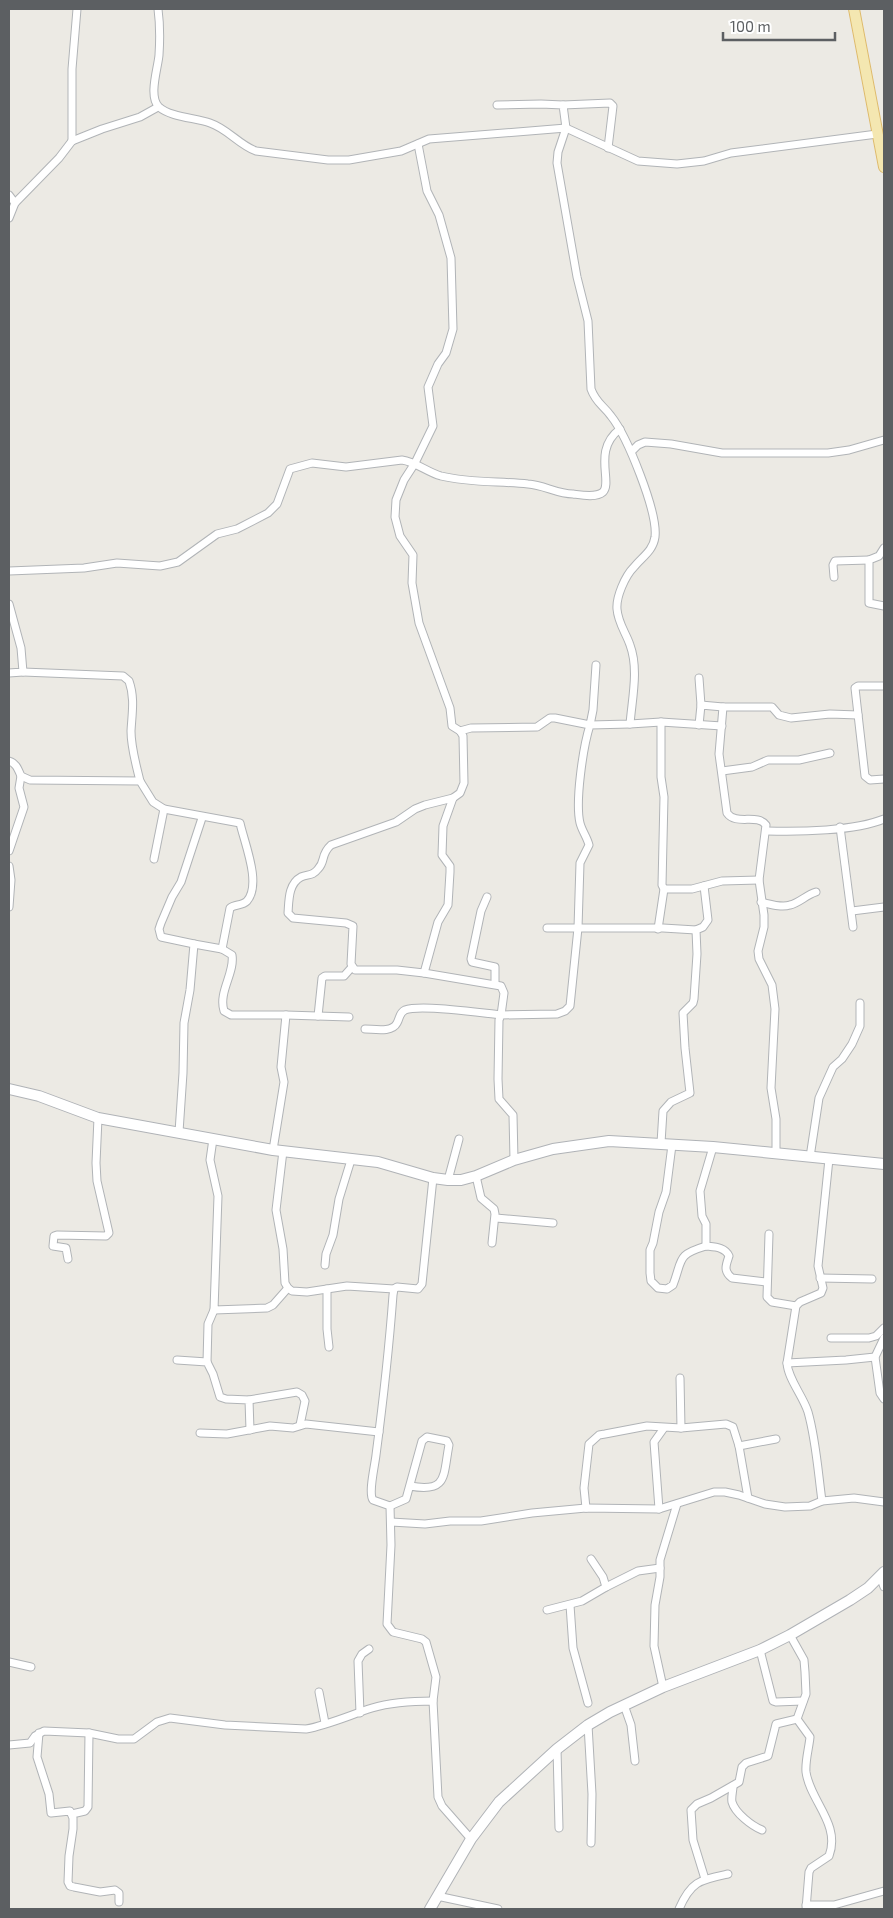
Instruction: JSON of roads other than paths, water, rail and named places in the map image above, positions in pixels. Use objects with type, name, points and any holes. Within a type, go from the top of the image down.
[{"type":"main road","points":[[854,9],[884,167]]},
{"type":"street","points":[[72,141],[72,69],[77,9]]},
{"type":"street","points":[[158,9],[160,21],[159,56],[154,87],[155,101],[158,107],[210,123],[247,148],[256,151],[328,160],[349,160],[401,151],[438,138],[566,128],[638,162],[677,164],[704,162],[731,153],[880,138]]},
{"type":"street","points":[[497,105],[610,103],[613,106],[608,148]]},
{"type":"street","points":[[562,105],[566,128],[556,163],[577,277],[588,321],[591,389],[595,399],[611,415],[632,451],[652,511],[655,537],[649,552],[627,576],[617,608],[621,625],[632,652],[634,682],[630,724]]},
{"type":"street","points":[[9,218],[14,202],[59,158],[72,141],[140,117],[158,107]]},
{"type":"street","points":[[318,1016],[322,978],[325,976],[344,976],[352,967],[353,926],[346,923],[290,917],[288,913],[293,883],[301,877],[312,875],[320,868],[325,851],[331,845],[396,822],[415,809],[425,805],[453,798],[460,793],[464,783],[463,740],[460,731],[452,726],[450,708],[423,636],[412,583],[413,555],[400,536],[395,517],[396,500],[404,480],[415,464],[433,426],[428,387],[432,375],[450,344],[453,321],[451,258],[439,216],[427,191],[418,144]]},
{"type":"street","points":[[9,195],[14,202]]},
{"type":"street","points":[[9,571],[84,568],[117,562],[169,565],[178,562],[217,534],[237,529],[268,513],[277,504],[290,469],[312,464],[346,467],[402,460],[439,475],[470,482],[529,484],[544,486],[565,494],[591,496],[603,491],[605,486],[603,461],[610,437],[620,429]]},
{"type":"street","points":[[632,451],[638,445],[645,442],[671,444],[722,453],[828,453],[849,450],[884,440]]},
{"type":"street","points":[[834,578],[833,565],[835,561],[869,560],[879,556],[884,548]]},
{"type":"street","points":[[869,560],[869,603],[884,606]]},
{"type":"street","points":[[9,604],[21,648],[23,672]]},
{"type":"street","points":[[365,1029],[389,1029],[397,1023],[402,1012],[419,1008],[501,1015],[548,1015],[565,1012],[570,1006],[578,928],[580,863],[589,845],[580,824],[578,802],[586,736],[593,710],[596,665]]},
{"type":"street","points":[[9,673],[122,676],[129,681],[134,701],[131,731],[132,748],[140,781],[153,802],[164,809],[202,818],[240,823],[252,872],[252,885],[249,900],[241,905],[230,908],[222,949]]},
{"type":"street","points":[[699,725],[701,706],[700,678]]},
{"type":"street","points":[[884,686],[856,686],[865,776],[870,780],[884,779]]},
{"type":"street","points":[[701,706],[772,707],[782,717],[791,718],[830,714],[858,715]]},
{"type":"street","points":[[723,707],[720,754],[727,814],[730,817],[764,822],[767,831],[759,880],[764,920],[758,951],[759,959],[772,985],[775,1009],[772,1088],[776,1119],[776,1154]]},
{"type":"street","points":[[460,731],[471,728],[537,727],[550,718],[590,726],[660,722],[722,726]]},
{"type":"street","points":[[658,928],[664,889],[662,885],[664,797],[661,777],[660,722]]},
{"type":"street","points":[[722,771],[752,767],[768,760],[799,760],[830,753]]},
{"type":"street","points":[[9,761],[13,762],[21,776],[18,788],[24,807],[9,850]]},
{"type":"street","points":[[21,776],[30,780],[46,782],[140,781]]},
{"type":"street","points":[[424,973],[438,922],[448,905],[450,866],[442,855],[442,845],[443,826],[453,798]]},
{"type":"street","points":[[154,859],[164,809]]},
{"type":"street","points":[[202,818],[181,882],[172,897],[159,929],[161,936],[222,949],[232,955],[225,985],[224,1011],[231,1014],[349,1017]]},
{"type":"street","points":[[767,831],[810,831],[884,819]]},
{"type":"street","points":[[840,827],[853,927]]},
{"type":"street","points":[[9,866],[11,880],[9,907]]},
{"type":"street","points":[[664,889],[692,889],[722,881],[759,880]]},
{"type":"street","points":[[547,928],[696,930],[703,927],[708,920],[704,886]]},
{"type":"street","points":[[761,902],[782,906],[790,905],[806,895],[816,892]]},
{"type":"street","points":[[487,897],[481,911],[470,959],[472,962],[495,967],[495,984]]},
{"type":"street","points":[[852,911],[884,907]]},
{"type":"street","points":[[661,1143],[663,1111],[672,1102],[690,1093],[683,1013],[693,1004],[694,999],[697,954],[696,930]]},
{"type":"street","points":[[179,1132],[184,1023],[190,990],[194,944]]},
{"type":"street","points":[[352,967],[356,970],[397,970],[424,973],[501,986],[504,990],[498,1026],[499,1098],[513,1115],[514,1160]]},
{"type":"street","points":[[810,1157],[819,1098],[833,1067],[852,1044],[860,1026],[860,1003]]},
{"type":"street","points":[[286,1015],[281,1067],[284,1082],[278,1151],[276,1210],[288,1288],[292,1291],[307,1292],[347,1286],[418,1289],[422,1284],[433,1178]]},
{"type":"street","points":[[9,1088],[39,1096],[98,1118],[278,1151],[378,1162],[433,1178],[448,1180],[476,1176],[514,1160],[552,1149],[609,1141],[712,1147],[884,1164]]},
{"type":"street","points":[[68,1259],[66,1248],[53,1246],[54,1236],[106,1236],[109,1233],[96,1163],[98,1118]]},
{"type":"street","points":[[212,1139],[210,1160],[218,1196],[214,1310],[208,1324],[207,1362],[220,1397],[249,1400],[296,1392],[302,1395],[305,1401],[300,1426]]},
{"type":"street","points":[[448,1180],[459,1139]]},
{"type":"street","points":[[672,1145],[666,1192],[662,1200],[654,1243],[650,1250],[650,1273],[653,1284],[658,1288],[667,1289],[674,1285],[681,1259],[695,1249],[706,1246],[722,1248],[727,1252],[729,1256],[725,1266],[726,1272],[732,1278],[766,1282]]},
{"type":"street","points":[[706,1246],[706,1224],[701,1210],[700,1191],[712,1147]]},
{"type":"street","points":[[822,1501],[810,1419],[803,1398],[788,1371],[787,1363],[796,1306],[800,1302],[821,1292],[823,1288],[820,1278],[819,1260],[829,1158]]},
{"type":"street","points":[[325,1266],[339,1199],[351,1160]]},
{"type":"street","points":[[476,1176],[481,1198],[494,1208],[496,1218],[492,1243]]},
{"type":"street","points":[[496,1218],[553,1223]]},
{"type":"street","points":[[769,1234],[766,1282],[768,1300],[796,1306]]},
{"type":"street","points":[[820,1278],[872,1279]]},
{"type":"street","points":[[214,1310],[267,1308],[273,1305],[288,1288]]},
{"type":"street","points":[[394,1289],[371,1497],[373,1500],[390,1506],[406,1499],[422,1441],[427,1437],[447,1441],[449,1445],[440,1483],[434,1488],[410,1486]]},
{"type":"street","points":[[327,1290],[327,1329],[330,1348]]},
{"type":"street","points":[[831,1338],[869,1338],[876,1336],[884,1328]]},
{"type":"street","points":[[884,1338],[874,1357],[880,1394],[884,1399]]},
{"type":"street","points":[[787,1363],[874,1357]]},
{"type":"street","points":[[177,1360],[207,1362]]},
{"type":"street","points":[[680,1378],[681,1428]]},
{"type":"street","points":[[249,1400],[250,1430]]},
{"type":"street","points":[[200,1433],[227,1434],[270,1426],[286,1428],[314,1424],[379,1432]]},
{"type":"street","points":[[586,1508],[584,1488],[589,1444],[600,1435],[647,1426],[681,1428],[730,1425],[733,1427],[739,1446],[748,1498]]},
{"type":"street","points":[[659,1508],[654,1442],[664,1428]]},
{"type":"street","points":[[739,1446],[776,1439]]},
{"type":"street","points":[[391,1522],[425,1524],[450,1521],[482,1521],[532,1513],[586,1508],[659,1508],[714,1492],[725,1492],[765,1504],[786,1507],[810,1506],[822,1501],[854,1498],[884,1502]]},
{"type":"street","points":[[662,1687],[654,1646],[655,1605],[660,1560],[677,1504]]},
{"type":"street","points":[[390,1506],[387,1624],[393,1632],[422,1639],[426,1642],[436,1677],[433,1701],[438,1797],[442,1806],[471,1839]]},
{"type":"street","points":[[591,1558],[603,1577],[606,1587]]},
{"type":"street","points":[[548,1610],[582,1601],[638,1572],[660,1568]]},
{"type":"street","points":[[882,1574],[884,1587]]},
{"type":"street","points":[[430,1909],[471,1839],[499,1802],[557,1749],[588,1725],[662,1687],[760,1650],[850,1600],[868,1588],[882,1574]]},
{"type":"street","points":[[570,1605],[573,1648],[588,1703]]},
{"type":"street","points":[[790,1634],[804,1660],[806,1694],[797,1719]]},
{"type":"street","points":[[360,1713],[358,1662],[362,1654],[369,1649]]},
{"type":"street","points":[[760,1650],[773,1701],[803,1701]]},
{"type":"street","points":[[9,1662],[31,1667]]},
{"type":"street","points":[[319,1692],[325,1723]]},
{"type":"street","points":[[9,1745],[30,1743],[44,1731],[89,1733],[118,1739],[134,1739],[163,1719],[170,1718],[225,1725],[306,1729],[372,1708],[404,1702],[433,1701]]},
{"type":"street","points":[[624,1705],[631,1725],[635,1761]]},
{"type":"street","points":[[705,1879],[693,1840],[691,1810],[697,1804],[739,1782],[740,1772],[746,1763],[768,1756],[776,1724],[797,1719]]},
{"type":"street","points":[[797,1719],[810,1736],[806,1772],[831,1828],[832,1840],[829,1856],[809,1872],[806,1907],[834,1904],[884,1891]]},
{"type":"street","points":[[588,1725],[592,1794],[591,1843]]},
{"type":"street","points":[[40,1733],[38,1757],[49,1794],[51,1814],[70,1811],[72,1814],[85,1811],[88,1807],[89,1733]]},
{"type":"street","points":[[557,1749],[559,1828]]},
{"type":"street","points":[[734,1786],[732,1801],[734,1806],[754,1827],[762,1830]]},
{"type":"street","points":[[72,1814],[73,1829],[68,1882],[70,1886],[100,1892],[115,1890],[119,1894],[119,1902]]},
{"type":"street","points":[[679,1909],[688,1890],[698,1882],[728,1874]]},
{"type":"street","points":[[437,1896],[498,1909]]}]
